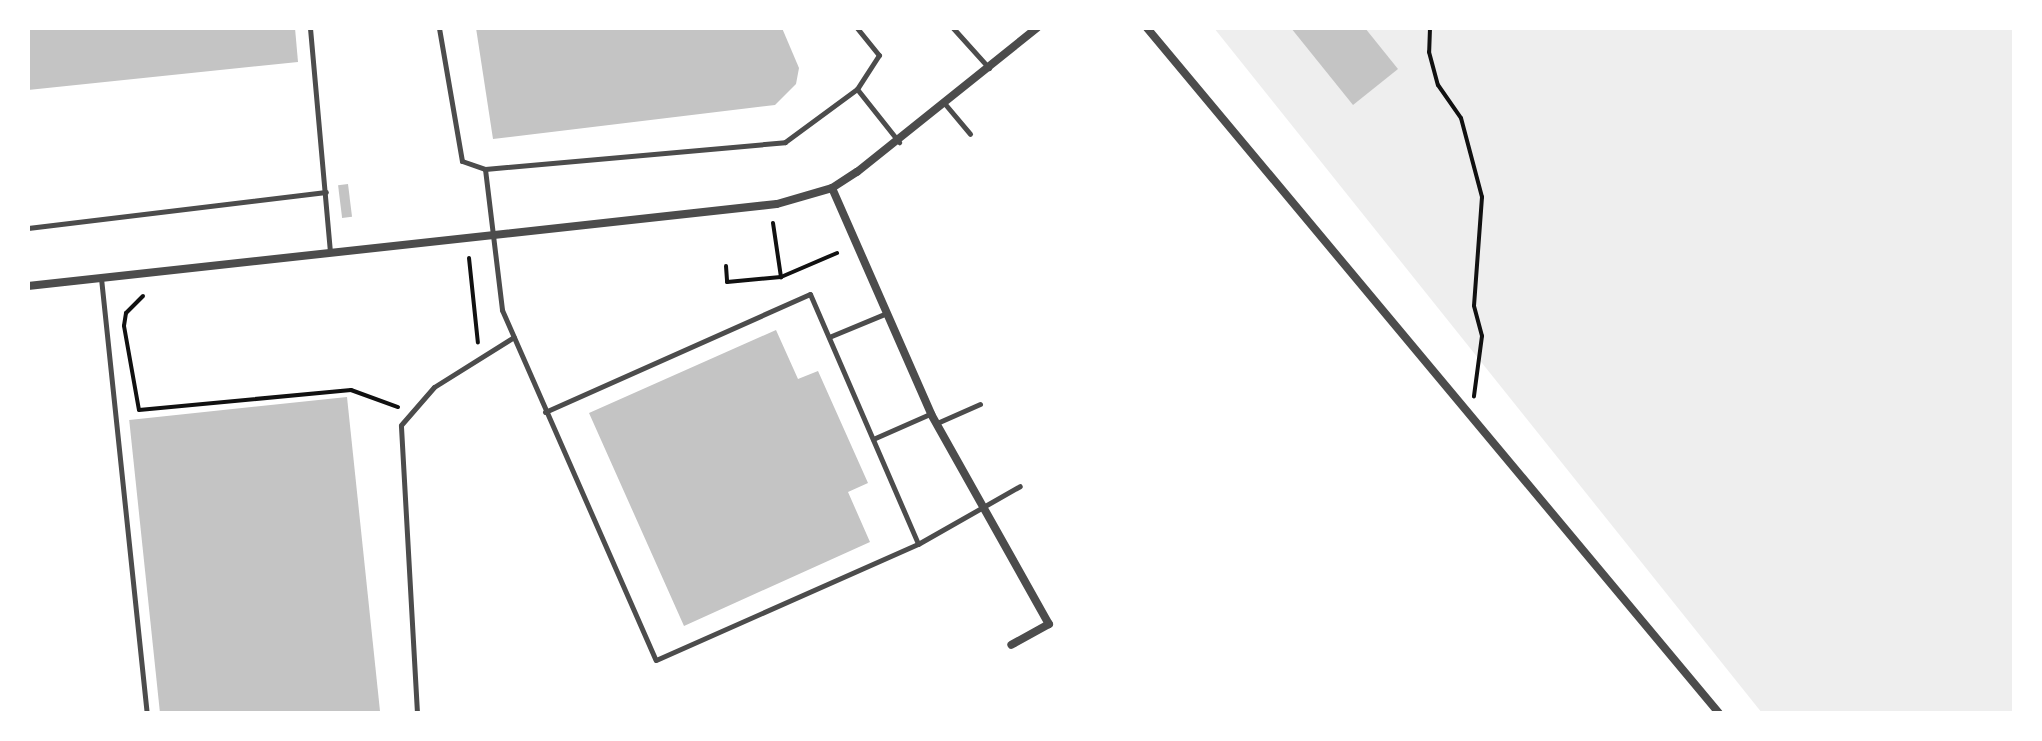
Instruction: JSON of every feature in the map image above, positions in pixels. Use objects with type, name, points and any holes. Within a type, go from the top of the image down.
[{"type":"street","points":[[28,286],[777,204],[832,188],[900,142],[1037,28]]},
{"type":"street","points":[[1147,28],[1719,713]]},
{"type":"street","points":[[832,188],[931,414],[1049,624],[1011,645]]},
{"type":"lane","points":[[310,28],[330,252]]},
{"type":"lane","points":[[439,28],[462,161],[485,169],[785,142],[857,89],[879,55],[857,28]]},
{"type":"lane","points":[[953,28],[989,68]]},
{"type":"lane","points":[[857,89],[900,142]]},
{"type":"lane","points":[[945,104],[970,134]]},
{"type":"lane","points":[[485,169],[502,310],[656,660],[918,544],[1020,486]]},
{"type":"lane","points":[[28,228],[326,192]]},
{"type":"lane","points":[[101,278],[147,713]]},
{"type":"lane","points":[[545,412],[810,294],[918,544]]},
{"type":"lane","points":[[829,337],[887,313]]},
{"type":"lane","points":[[417,713],[401,425],[409,411],[434,387],[514,337]]},
{"type":"lane","points":[[937,424],[980,404]]},
{"type":"lane","points":[[873,439],[931,414]]},
{"type":"path","points":[[1430,28],[1429,52],[1438,85],[1461,118],[1482,197],[1474,306],[1482,336],[1474,396]]},
{"type":"path","points":[[773,223],[781,277]]},
{"type":"path","points":[[726,266],[727,282],[781,277],[837,253]]},
{"type":"path","points":[[469,258],[477,341],[484,355]]},
{"type":"path","points":[[143,296],[126,313],[124,326],[139,410],[351,390],[409,411]]},
{"type":"shaded area","points":[[1214,28],[2014,28],[2014,713],[1762,713]]},
{"type":"building","points":[[28,28],[295,28],[298,62],[28,90]]},
{"type":"building","points":[[476,28],[782,28],[799,68],[796,84],[775,105],[493,139]]},
{"type":"building","points":[[1291,28],[1365,28],[1398,69],[1353,105]]},
{"type":"building","points":[[348,184],[352,217],[342,218],[338,185]]},
{"type":"building","points":[[776,330],[798,379],[818,371],[868,483],[848,492],[870,542],[684,626],[589,413]]},
{"type":"building","points":[[347,397],[380,713],[160,713],[129,420]]}]
